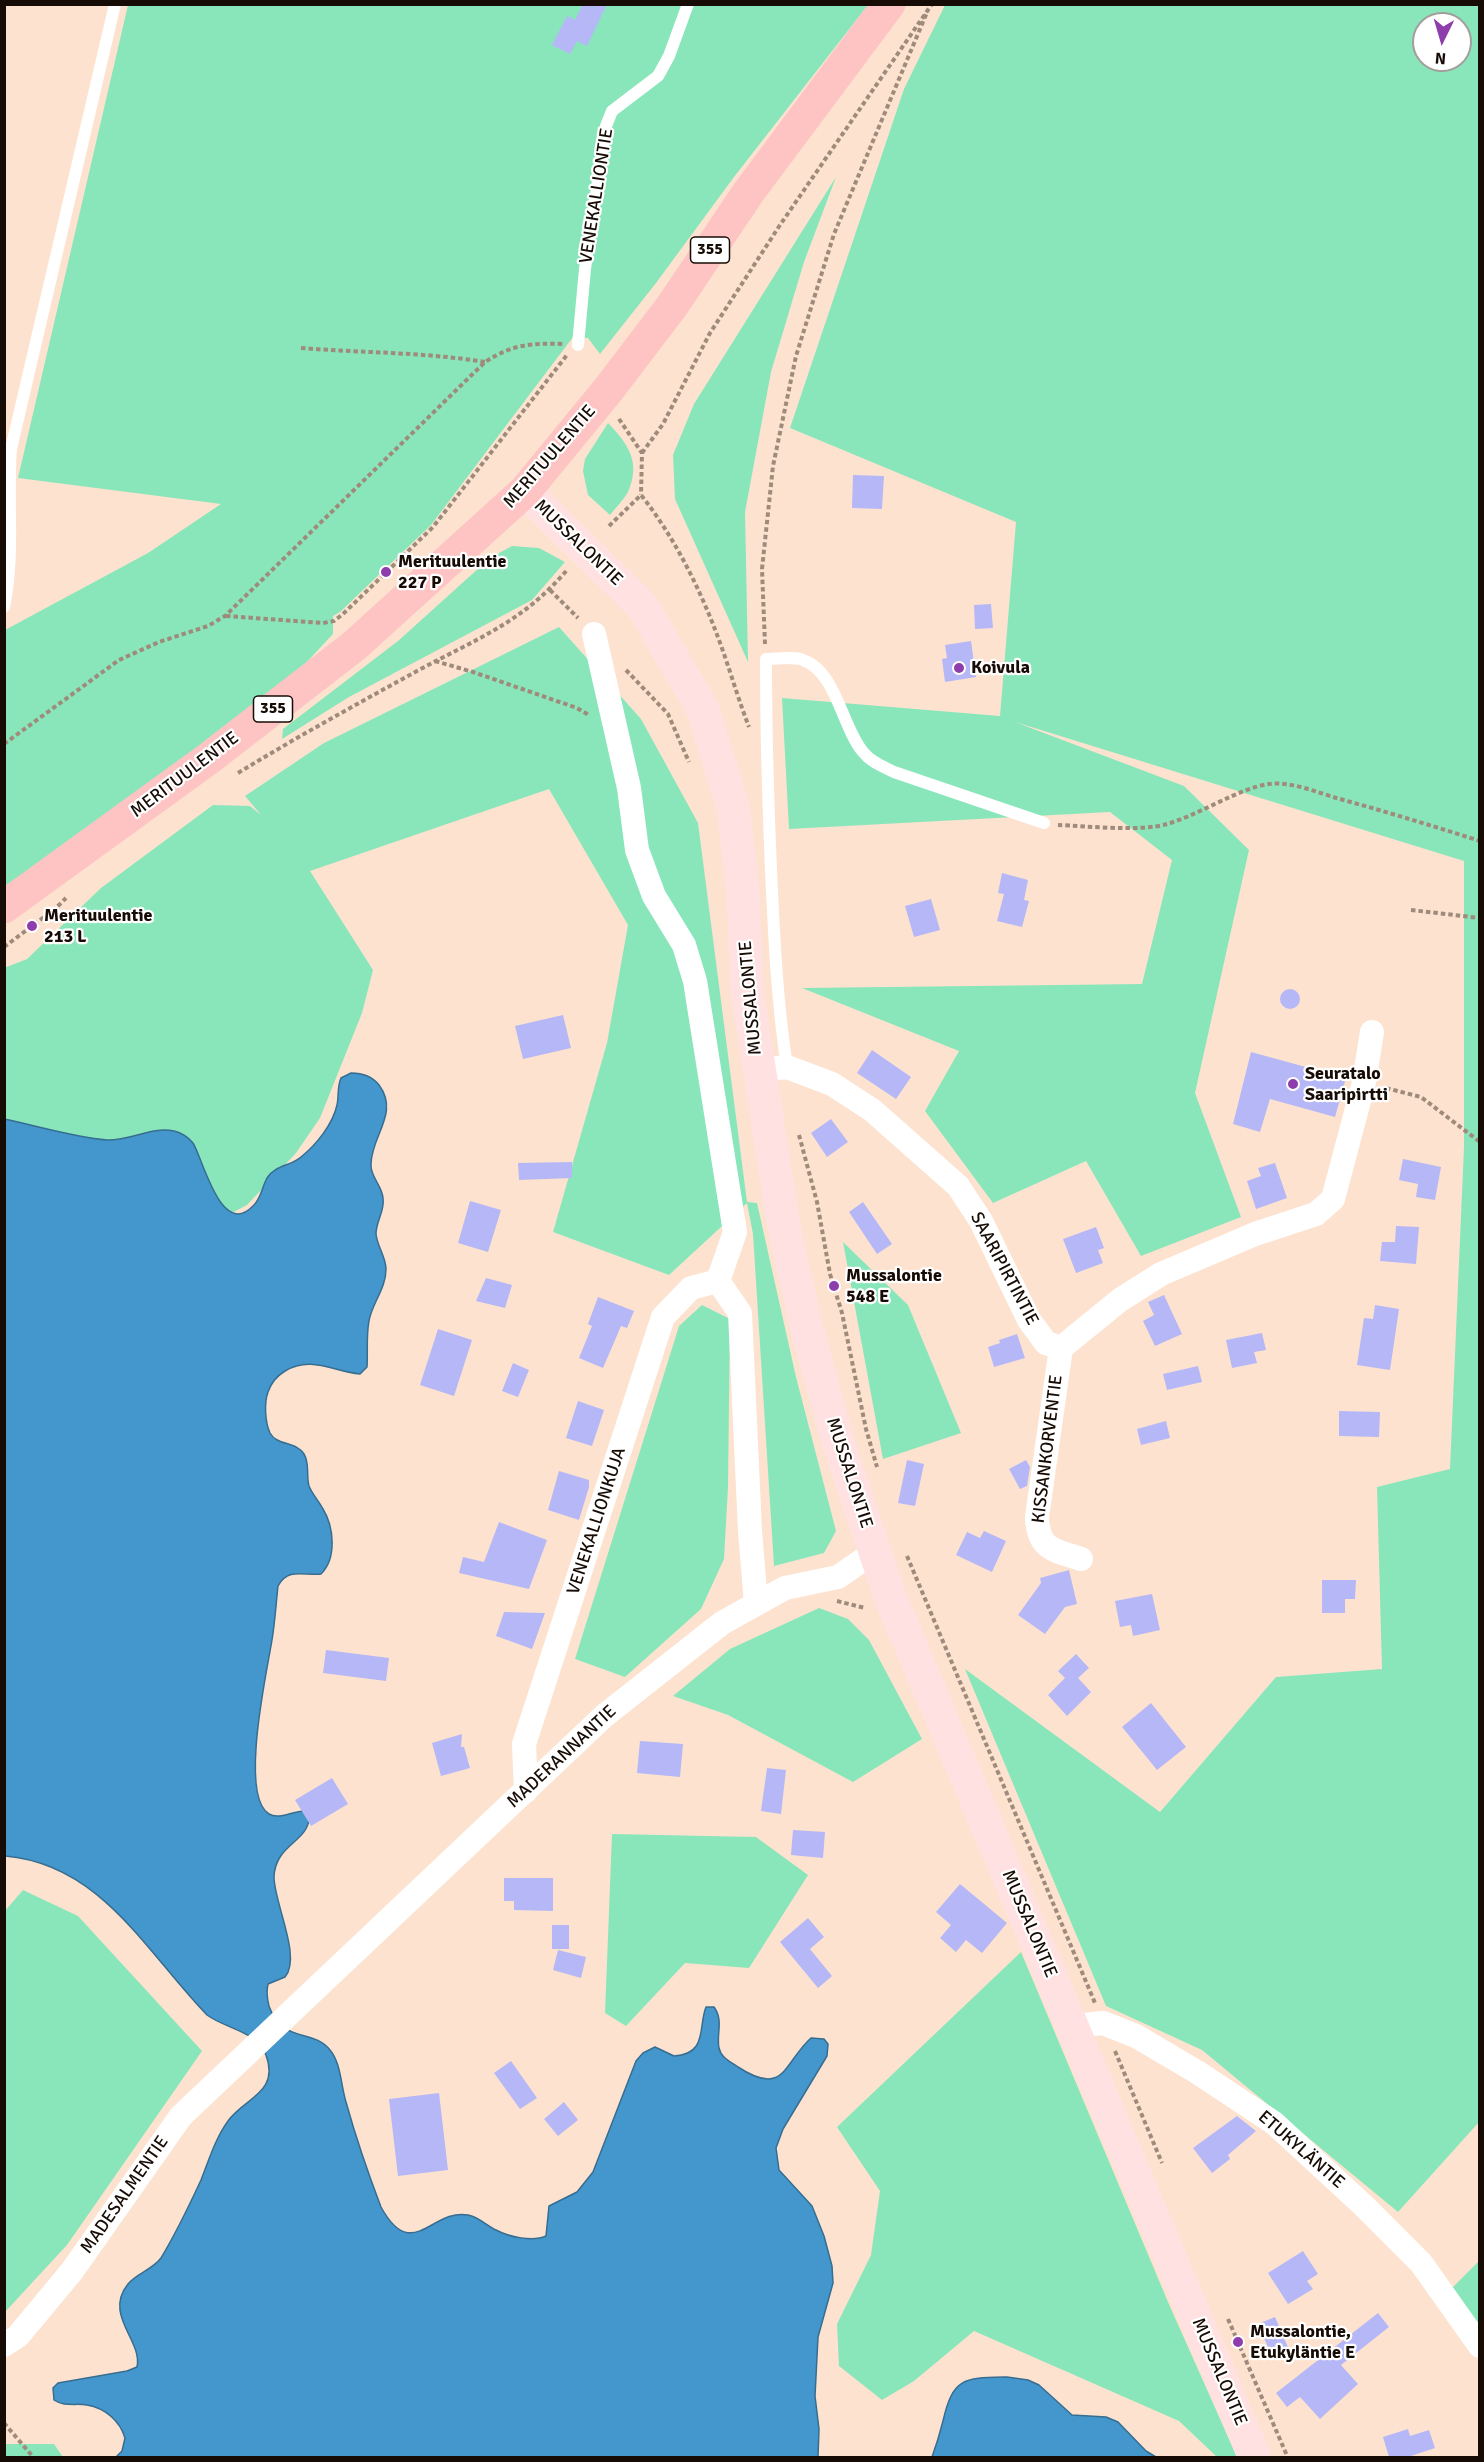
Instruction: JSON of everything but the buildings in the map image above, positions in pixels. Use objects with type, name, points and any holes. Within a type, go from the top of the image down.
[{"type":"main road","name":"MERITUULENTIE","points":[[4,907],[208,759],[354,646],[525,491],[608,390],[672,306],[748,193],[889,4]]},
{"type":"main road","name":"MUSSALONTIE","points":[[525,491],[643,607],[703,710],[733,807],[743,893],[747,990],[773,1069],[784,1227],[806,1325],[838,1442],[890,1551],[891,1599],[1088,2024],[1255,2457]]},
{"type":"street","points":[[594,634],[629,788],[638,850],[654,896],[684,945],[695,981],[735,1232],[717,1281],[740,1313],[750,1531],[756,1604]]},
{"type":"street","points":[[1061,1348],[1120,1300],[1161,1274],[1255,1234],[1316,1214],[1333,1199],[1364,1082],[1372,1032]]},
{"type":"street","name":"SAARIPIRTINTIE","points":[[773,1069],[832,1084],[872,1110],[958,1186],[981,1221],[1029,1320],[1046,1342],[1061,1348]]},
{"type":"street","name":"VENEKALLIONKUJA","points":[[526,1791],[524,1744],[663,1317],[691,1288],[717,1281]]},
{"type":"street","name":"KISSANKORVENTIE","points":[[1061,1348],[1037,1517],[1038,1534],[1049,1548],[1081,1559]]},
{"type":"street","name":"MADERANNANTIE","points":[[251,2049],[604,1716],[722,1623],[785,1588],[838,1577],[890,1551]]},
{"type":"street","name":"ETUKYLÄNTIE","points":[[1088,2024],[1136,2036],[1274,2123],[1364,2205],[1421,2263],[1479,2346]]},
{"type":"street","name":"MADESALMENTIE","points":[[4,2345],[18,2336],[72,2271],[181,2116],[251,2049]]},
{"type":"lane","points":[[4,607],[10,548],[11,449],[115,4]]},
{"type":"lane","name":"VENEKALLIONTIE","points":[[578,345],[585,269],[606,126],[612,111],[658,76],[669,56],[688,4]]},
{"type":"lane","points":[[773,1069],[782,1034],[774,940],[766,659],[802,659],[814,665],[832,689],[854,740],[871,761],[894,772],[1044,823]]},
{"type":"path","points":[[753,736],[716,631],[659,517],[641,495],[642,453],[663,424],[710,333],[754,264],[932,4]]},
{"type":"path","points":[[766,659],[763,560],[773,466],[796,356],[834,234],[928,10]]},
{"type":"path","points":[[4,744],[119,660],[159,642],[208,626],[225,616],[485,362],[516,346],[538,343],[578,345]]},
{"type":"path","points":[[225,616],[323,623],[334,621],[433,527],[561,361],[578,345]]},
{"type":"path","points":[[301,348],[362,353],[440,355],[485,362]]},
{"type":"path","points":[[616,414],[642,453]]},
{"type":"path","points":[[609,526],[641,495]]},
{"type":"path","points":[[237,773],[321,723],[497,630],[530,608],[572,565]]},
{"type":"path","points":[[550,590],[594,634]]},
{"type":"path","points":[[435,661],[577,708],[616,729]]},
{"type":"path","points":[[623,666],[668,714],[693,772]]},
{"type":"path","points":[[1060,825],[1134,827],[1165,825],[1200,813],[1253,788],[1271,784],[1296,787],[1394,814],[1479,841]]},
{"type":"path","points":[[4,947],[56,908],[71,892]]},
{"type":"path","points":[[1411,910],[1479,918]]},
{"type":"path","points":[[1364,1082],[1421,1097],[1479,1142]]},
{"type":"path","points":[[798,1130],[817,1202],[830,1274],[843,1313],[866,1429],[878,1469]]},
{"type":"path","points":[[890,1551],[1088,2024],[1165,2169]]},
{"type":"path","points":[[1224,2310],[1287,2457]]},
{"type":"path","points":[[4,2423],[34,2457]]},
{"type":"green space","points":[[128,5],[868,5],[600,354],[588,338],[573,337],[431,525],[340,612],[333,616],[333,634],[304,665],[200,747],[5,892],[5,630],[148,553],[221,504],[18,478]]},
{"type":"green space","points":[[945,5],[1479,5],[1480,2121],[1398,2212],[1202,2050],[1106,2006],[965,1669],[1160,1812],[1276,1677],[1382,1669],[1377,1487],[1450,1469],[1464,1147],[1464,861],[1015,722],[1184,786],[1249,850],[1195,1093],[1241,1217],[1141,1256],[1086,1161],[993,1203],[925,1111],[959,1051],[802,988],[1142,984],[1172,860],[1110,812],[789,829],[782,698],[1000,716],[1016,522],[790,428],[904,89]]},
{"type":"green space","points":[[836,177],[804,262],[771,372],[745,512],[748,662],[675,499],[673,455],[694,404]]},
{"type":"green space","points":[[608,423],[626,444],[633,468],[629,491],[610,515],[588,495],[583,471],[585,459]]},
{"type":"green space","points":[[512,546],[539,548],[565,562],[532,600],[349,697],[282,739],[283,729],[398,641],[490,558]]},
{"type":"green space","points":[[559,627],[641,719],[698,823],[747,1202],[757,1203],[796,1377],[836,1531],[824,1553],[774,1566],[753,1234],[747,1203],[669,1275],[553,1232],[607,1043],[628,925],[549,789],[310,871],[373,970],[362,1013],[320,1118],[296,1153],[247,1205],[197,1231],[5,1245],[4,968],[27,959],[101,888],[213,805],[250,806],[261,815],[245,796],[324,743]]},
{"type":"green space","points":[[843,1242],[908,1305],[961,1433],[883,1459]]},
{"type":"green space","points":[[702,1305],[730,1319],[728,1487],[724,1559],[701,1609],[625,1677],[575,1659],[679,1326]]},
{"type":"green space","points":[[819,1608],[848,1619],[869,1640],[922,1739],[853,1782],[728,1715],[673,1696],[730,1649]]},
{"type":"green space","points":[[612,1834],[756,1837],[808,1875],[749,1968],[685,1963],[626,2026],[605,2013]]},
{"type":"green space","points":[[23,1890],[78,1916],[202,2051],[67,2245],[5,2312],[4,1912]]},
{"type":"green space","points":[[1021,1952],[1168,2302],[1237,2457],[1217,2457],[1179,2421],[974,2331],[914,2381],[882,2400],[839,2366],[837,2324],[871,2255],[880,2191],[837,2127]]},
{"type":"green space","points":[[1479,2261],[1479,2338],[1450,2290]]},
{"type":"green space","points":[[5,2444],[54,2444],[63,2457],[5,2457]]},
{"type":"water","points":[[351,1073],[373,1079],[385,1095],[387,1105],[371,1164],[372,1173],[383,1198],[376,1234],[386,1269],[384,1283],[369,1321],[367,1367],[360,1374],[313,1364],[295,1366],[279,1375],[269,1389],[266,1402],[266,1418],[270,1433],[277,1440],[301,1450],[306,1458],[309,1486],[327,1516],[332,1542],[330,1560],[321,1574],[292,1574],[282,1580],[278,1586],[257,1732],[256,1784],[260,1803],[273,1816],[304,1811],[309,1819],[303,1833],[285,1851],[276,1866],[275,1888],[286,1929],[290,1957],[285,1977],[268,1984],[269,2006],[282,2026],[323,2043],[334,2055],[354,2129],[381,2207],[392,2223],[403,2231],[413,2233],[455,2215],[468,2215],[501,2233],[514,2237],[535,2239],[546,2236],[549,2206],[577,2192],[593,2172],[636,2061],[643,2053],[655,2047],[674,2056],[692,2050],[700,2038],[706,2007],[714,2007],[719,2017],[718,2043],[722,2054],[738,2067],[765,2079],[775,2078],[782,2073],[811,2038],[824,2039],[828,2044],[827,2056],[783,2129],[776,2148],[779,2170],[812,2206],[824,2236],[832,2266],[833,2283],[818,2337],[815,2396],[819,2429],[818,2457],[116,2457],[122,2451],[125,2438],[111,2416],[94,2407],[54,2400],[53,2388],[58,2383],[127,2371],[137,2367],[135,2347],[121,2317],[121,2295],[132,2280],[161,2258],[192,2200],[223,2128],[235,2113],[264,2087],[269,2068],[262,2047],[248,2035],[207,2015],[142,1939],[95,1893],[68,1875],[39,1863],[5,1856],[4,1119],[94,1139],[116,1140],[157,1130],[180,1133],[193,1143],[208,1179],[223,1205],[232,1212],[242,1213],[256,1203],[270,1174],[301,1157],[323,1134],[335,1112],[341,1078]]},
{"type":"water","points":[[1007,2377],[1028,2380],[1039,2385],[1072,2415],[1106,2417],[1118,2422],[1146,2451],[1156,2457],[932,2457],[947,2407],[956,2388],[970,2380]]},
{"type":"place","name":"Merituulentie 227 P","points":[[386,572]]},
{"type":"place","name":"Koivula","points":[[959,668]]},
{"type":"place","name":"Merituulentie 213 L","points":[[32,926]]},
{"type":"place","name":"Seuratalo Saaripirtti","points":[[1293,1084]]},
{"type":"place","name":"Mussalontie 548 E","points":[[834,1286]]},
{"type":"place","name":"Mussalontie, Etukyläntie E","points":[[1238,2342]]}]
